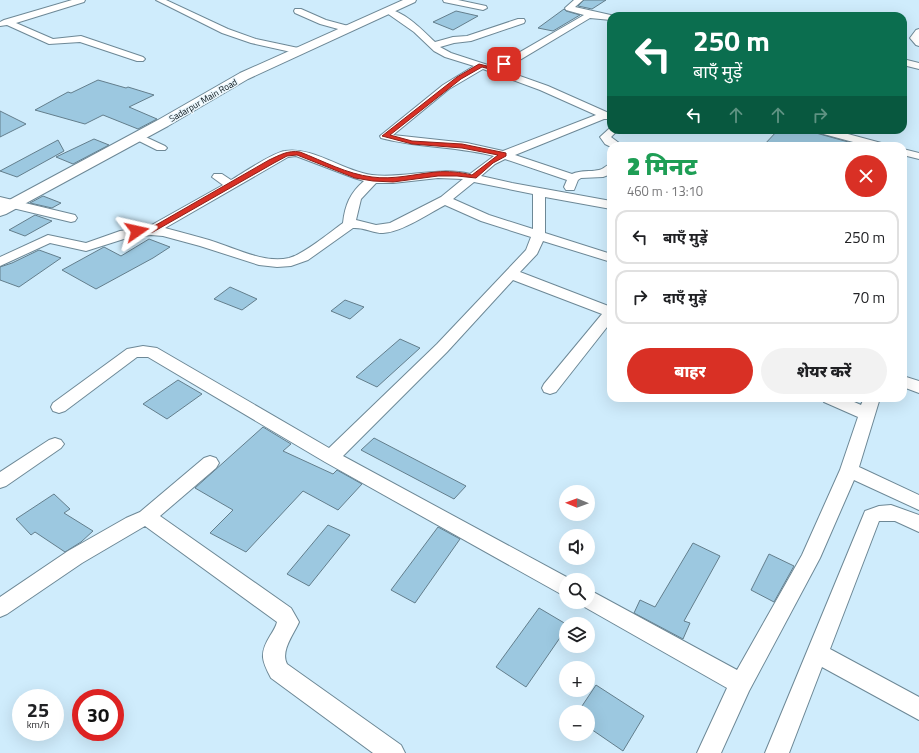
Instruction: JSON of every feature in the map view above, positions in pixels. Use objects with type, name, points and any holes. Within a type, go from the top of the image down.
[{"type":"street","points":[[3,23],[81,0]]},
{"type":"street","points":[[160,0],[225,31],[254,41],[300,51]]},
{"type":"street","name":"Sadarpur Main Road","points":[[0,211],[163,123],[238,80],[388,12],[411,0]]},
{"type":"street","points":[[447,0],[482,8]]},
{"type":"street","points":[[579,0],[569,8],[607,16]]},
{"type":"street","points":[[298,11],[323,22],[349,29]]},
{"type":"street","points":[[388,12],[403,19],[433,46],[448,55],[544,88],[607,117]]},
{"type":"street","points":[[495,70],[574,23],[588,16],[596,15]]},
{"type":"street","points":[[433,46],[453,40],[468,39],[521,21]]},
{"type":"street","points":[[3,23],[52,42],[81,39],[140,59]]},
{"type":"street","points":[[919,32],[914,38],[919,42]]},
{"type":"street","points":[[907,63],[919,66]]},
{"type":"street","points":[[481,66],[446,87],[385,136],[412,142],[462,146],[504,155],[573,178]]},
{"type":"street","points":[[0,262],[48,239],[86,247],[125,234],[150,231],[164,232],[205,243],[259,261],[277,263],[291,262],[304,257],[349,225],[357,224],[385,229],[394,226],[445,200],[491,162],[504,155],[607,117]]},
{"type":"street","points":[[608,134],[605,137],[609,142]]},
{"type":"street","points":[[843,134],[869,142]]},
{"type":"street","points":[[137,136],[161,148]]},
{"type":"street","points":[[150,231],[285,154],[291,153],[298,153],[358,176],[373,179],[393,180],[438,174],[457,174],[474,177],[493,183],[607,204]]},
{"type":"street","points":[[907,153],[919,156]]},
{"type":"street","points":[[569,197],[573,178],[578,175],[607,172]]},
{"type":"street","points":[[218,177],[231,185]]},
{"type":"street","points":[[349,225],[350,208],[353,199],[361,189],[373,179]]},
{"type":"street","points":[[331,456],[393,398],[532,251],[539,234],[539,192]]},
{"type":"street","points":[[445,200],[485,218],[607,257]]},
{"type":"street","points":[[0,201],[71,218]]},
{"type":"street","points":[[510,274],[607,310]]},
{"type":"street","points":[[550,388],[607,317]]},
{"type":"street","points":[[59,407],[132,353],[142,351],[152,352],[331,456],[559,583]]},
{"type":"street","points":[[907,382],[919,387]]},
{"type":"street","points":[[709,753],[741,684],[810,558],[849,470],[870,406],[850,402]]},
{"type":"street","points":[[0,481],[55,444]]},
{"type":"street","points":[[0,608],[75,557],[146,517],[210,463]]},
{"type":"street","points":[[849,470],[919,503]]},
{"type":"street","points":[[777,753],[872,516],[883,511],[898,514],[919,524]]},
{"type":"street","points":[[146,517],[284,615],[288,622],[275,647],[273,660],[279,671],[393,753]]},
{"type":"street","points":[[595,603],[741,684]]},
{"type":"street","points":[[817,652],[919,709]]},
{"type":"building","points":[[584,0],[606,0],[592,9],[578,6]]},
{"type":"building","points":[[564,9],[580,15],[553,31],[538,28]]},
{"type":"building","points":[[456,11],[478,16],[453,30],[433,22]]},
{"type":"building","points":[[98,80],[154,95],[129,107],[157,119],[138,129],[103,115],[85,124],[35,110],[68,92],[71,93]]},
{"type":"building","points":[[0,111],[26,124],[0,137]]},
{"type":"building","points":[[774,134],[820,134],[848,142],[767,142]]},
{"type":"building","points":[[94,139],[109,145],[73,164],[56,157]]},
{"type":"building","points":[[58,140],[64,151],[17,177],[0,171]]},
{"type":"building","points":[[43,196],[61,203],[52,208],[30,203]]},
{"type":"building","points":[[35,215],[52,221],[25,236],[9,230]]},
{"type":"building","points":[[149,239],[170,247],[96,289],[62,270],[104,247],[121,256]]},
{"type":"building","points":[[39,250],[61,258],[19,287],[0,280],[0,267]]},
{"type":"building","points":[[230,287],[257,299],[242,310],[214,299]]},
{"type":"building","points":[[345,300],[364,307],[350,319],[331,311]]},
{"type":"building","points":[[400,339],[420,348],[377,387],[356,377]]},
{"type":"building","points":[[178,380],[202,394],[167,419],[143,404]]},
{"type":"building","points":[[263,427],[291,444],[283,451],[333,474],[337,470],[362,484],[338,510],[303,491],[246,552],[210,533],[233,510],[195,488]]},
{"type":"building","points":[[374,438],[466,486],[454,499],[361,450]]},
{"type":"building","points":[[54,494],[70,509],[64,513],[93,531],[81,542],[65,552],[35,532],[31,535],[16,519]]},
{"type":"building","points":[[328,525],[350,535],[309,586],[287,574]]},
{"type":"building","points":[[438,527],[460,539],[415,603],[391,590]]},
{"type":"building","points":[[693,543],[720,556],[684,621],[690,623],[683,639],[634,613],[640,600],[655,607]]},
{"type":"building","points":[[769,554],[794,566],[774,602],[751,590]]},
{"type":"building","points":[[539,608],[559,620],[559,639],[526,687],[496,667]]},
{"type":"building","points":[[596,685],[644,716],[623,751],[595,732],[595,705],[583,705],[588,697],[595,697]]},
{"type":"route","points":[[137,231],[150,231],[285,154],[291,153],[298,153],[358,176],[373,179],[393,180],[438,174],[457,174],[474,177],[491,162],[504,155],[462,146],[412,142],[385,136],[459,78],[481,66],[495,70],[504,64]]}]
